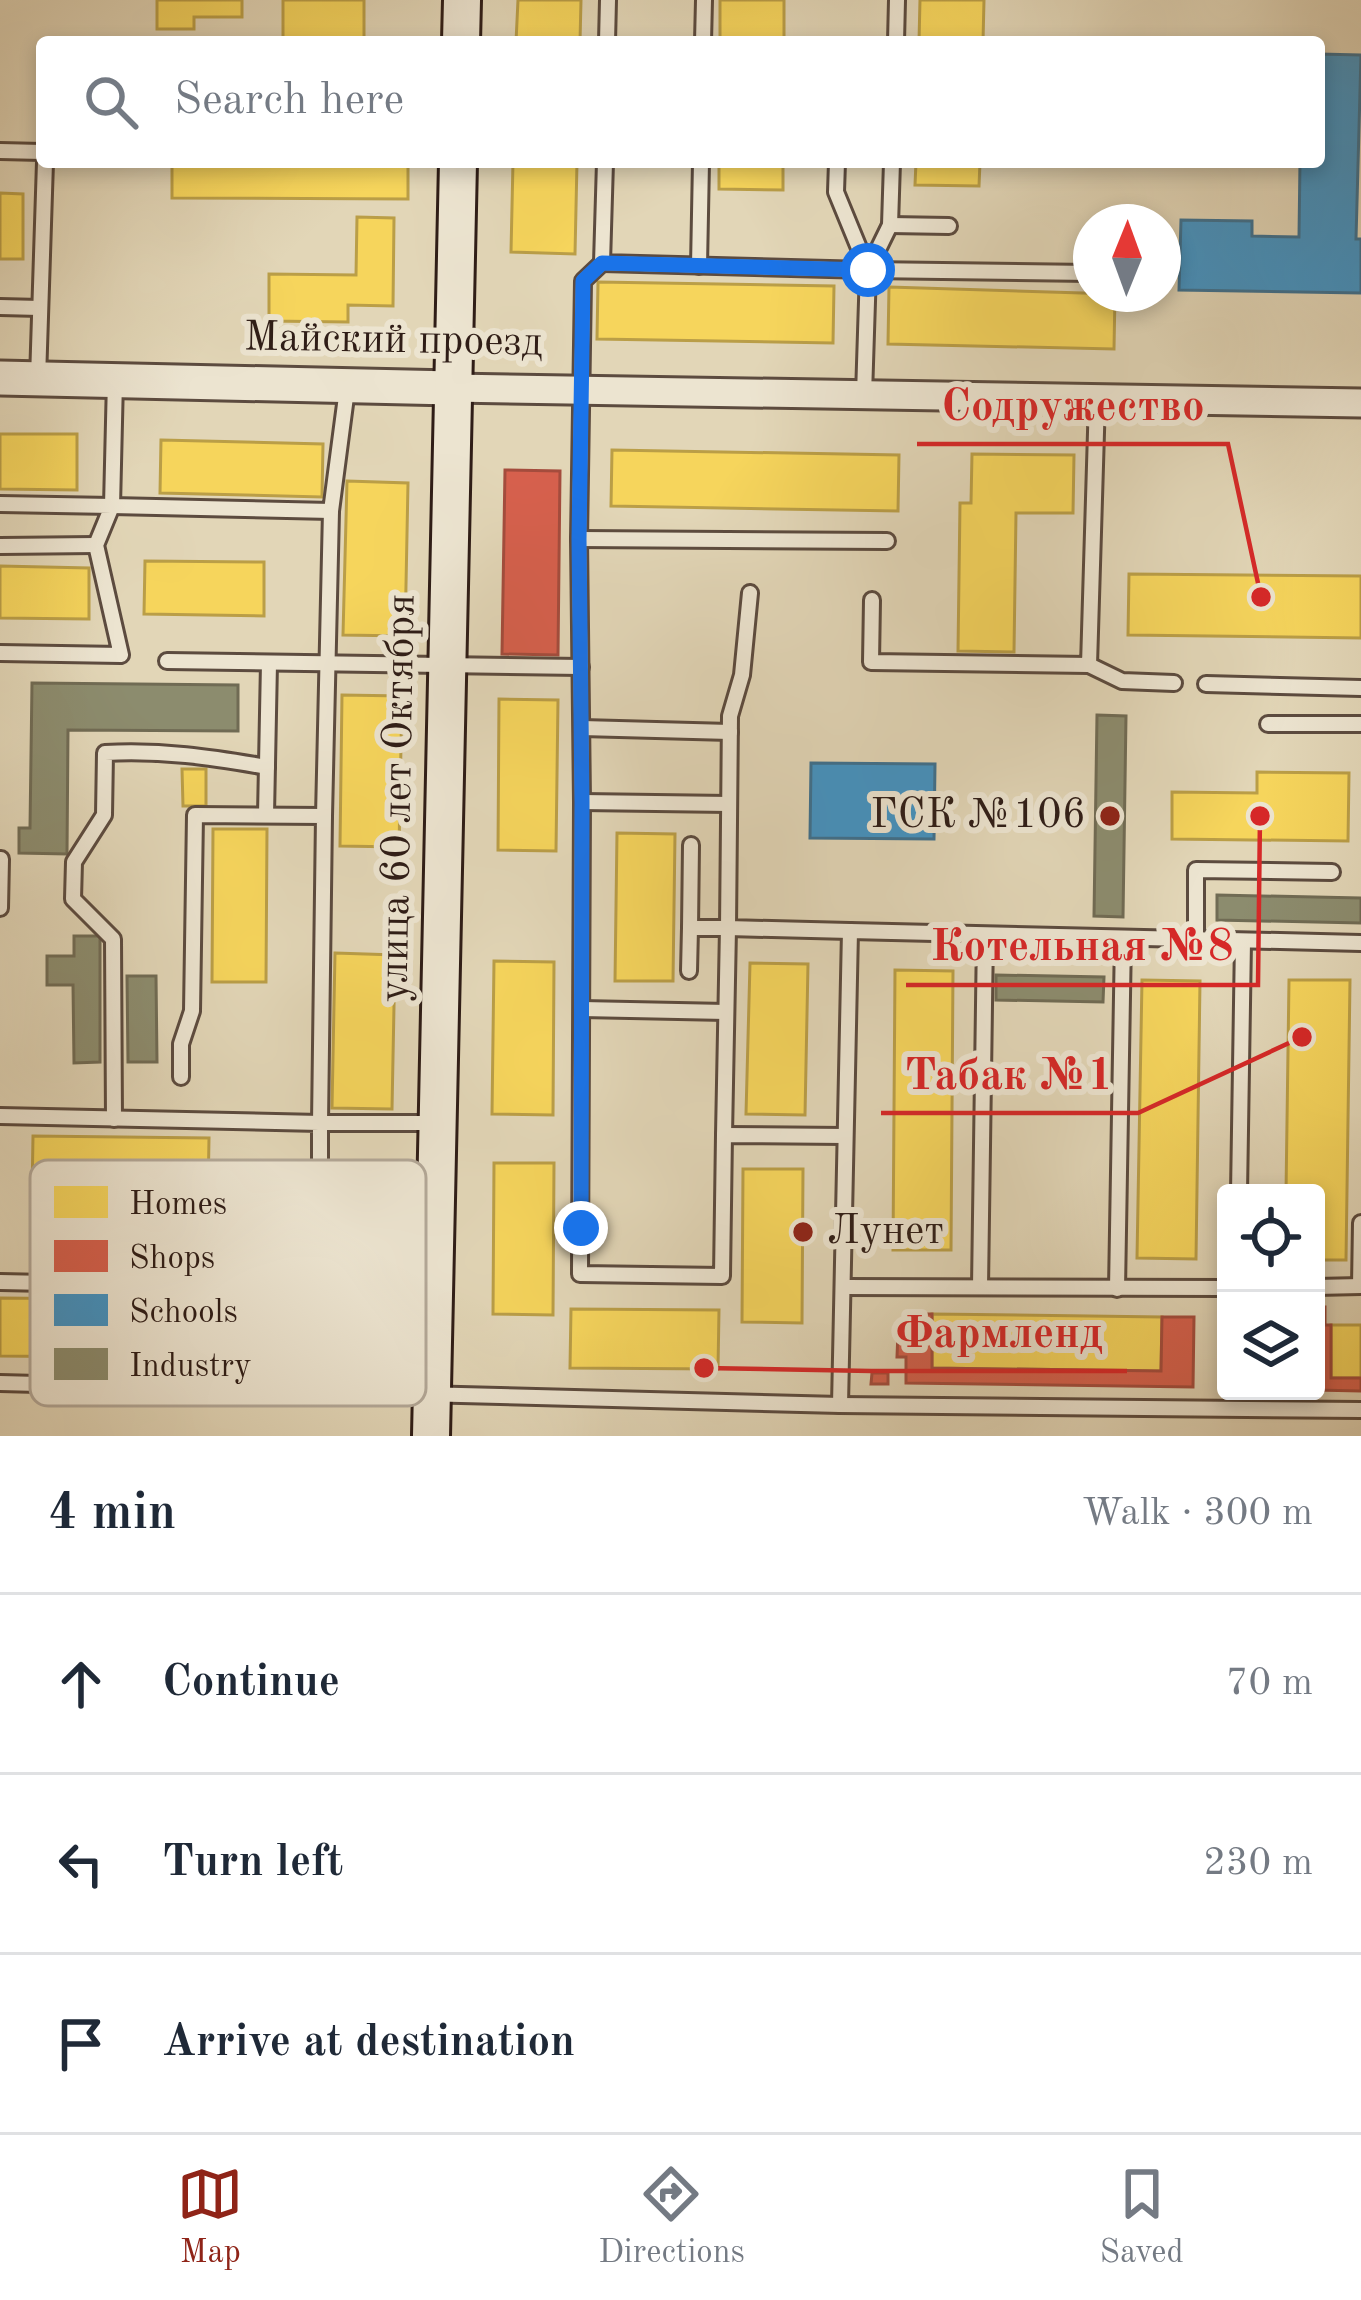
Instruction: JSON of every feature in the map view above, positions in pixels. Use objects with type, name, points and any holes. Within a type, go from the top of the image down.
[{"type":"main road","points":[[461,36],[462,0]]},
{"type":"main road","name":"улица 60 лет Октября","points":[[431,1436],[458,168]]},
{"type":"street","name":"Майский проезд","points":[[0,378],[1361,404]]},
{"type":"lane","points":[[607,36],[608,0]]},
{"type":"lane","points":[[704,0],[704,36]]},
{"type":"lane","points":[[896,36],[897,0]]},
{"type":"lane","points":[[0,151],[36,152]]},
{"type":"lane","points":[[38,379],[45,168]]},
{"type":"lane","points":[[602,263],[604,168]]},
{"type":"lane","points":[[699,266],[701,168]]},
{"type":"lane","points":[[836,168],[836,192],[868,270],[864,395]]},
{"type":"lane","points":[[868,270],[890,225],[892,168]]},
{"type":"lane","points":[[890,225],[950,226]]},
{"type":"lane","points":[[750,593],[742,674],[730,716],[722,1276],[580,1274],[583,281],[602,263],[1073,273]]},
{"type":"lane","points":[[0,308],[40,308]]},
{"type":"lane","points":[[0,653],[121,655],[96,545],[112,506],[115,380]]},
{"type":"lane","points":[[320,1160],[331,511],[348,385]]},
{"type":"lane","points":[[1089,665],[1096,399]]},
{"type":"lane","points":[[0,504],[331,511]]},
{"type":"lane","points":[[579,539],[887,541]]},
{"type":"lane","points":[[0,546],[96,545]]},
{"type":"lane","points":[[872,600],[871,662],[1089,665],[1122,681],[1174,682]]},
{"type":"lane","points":[[167,661],[580,667]]},
{"type":"lane","points":[[266,815],[269,663]]},
{"type":"lane","points":[[1206,683],[1361,688]]},
{"type":"lane","points":[[1268,724],[1361,724]]},
{"type":"lane","points":[[582,728],[730,732]]},
{"type":"lane","points":[[114,1119],[113,939],[73,899],[74,862],[104,815],[105,754],[189,754],[267,767]]},
{"type":"lane","points":[[582,802],[729,804]]},
{"type":"lane","points":[[181,1077],[181,1044],[192,1011],[195,815],[324,816]]},
{"type":"lane","points":[[689,971],[691,844]]},
{"type":"lane","points":[[0,908],[1,859]]},
{"type":"lane","points":[[1196,940],[1196,870],[1332,872]]},
{"type":"lane","points":[[690,928],[1361,944]]},
{"type":"lane","points":[[840,1405],[850,931]]},
{"type":"lane","points":[[980,1288],[985,934]]},
{"type":"lane","points":[[1117,1289],[1123,938]]},
{"type":"lane","points":[[1239,1184],[1243,940]]},
{"type":"lane","points":[[582,1009],[726,1012]]},
{"type":"lane","points":[[0,1116],[437,1123]]},
{"type":"lane","points":[[724,1135],[844,1136]]},
{"type":"lane","points":[[1325,1287],[1360,1286],[1361,1222]]},
{"type":"lane","points":[[0,1282],[30,1283]]},
{"type":"lane","points":[[843,1287],[1217,1288]]},
{"type":"lane","points":[[0,1383],[30,1384]]},
{"type":"lane","points":[[426,1396],[840,1405],[1217,1399]]},
{"type":"lane","points":[[1247,1400],[1361,1410]]},
{"type":"building: Homes","points":[[157,0],[242,0],[242,17],[194,17],[194,29],[157,29]]},
{"type":"building: Homes","points":[[283,0],[364,0],[364,36],[283,36]]},
{"type":"building: Homes","points":[[518,0],[581,0],[580,36],[516,36]]},
{"type":"building: Homes","points":[[720,0],[784,0],[784,36],[720,36]]},
{"type":"building: Homes","points":[[920,0],[984,0],[983,36],[919,36]]},
{"type":"building: Homes","points":[[172,168],[408,168],[408,199],[172,198]]},
{"type":"building: Homes","points":[[513,168],[577,168],[575,254],[511,252]]},
{"type":"building: Homes","points":[[719,168],[783,168],[783,190],[719,189]]},
{"type":"building: Homes","points":[[916,168],[980,168],[979,186],[915,185]]},
{"type":"building: Homes","points":[[0,193],[23,194],[23,259],[0,259]]},
{"type":"building: Homes","points":[[357,217],[394,218],[393,306],[348,305],[348,322],[269,321],[269,274],[356,275]]},
{"type":"building: Homes","points":[[598,282],[834,286],[833,343],[597,339]]},
{"type":"building: Homes","points":[[889,287],[1073,293],[1073,312],[1115,312],[1114,349],[888,344]]},
{"type":"building: Homes","points":[[0,434],[77,434],[77,490],[0,489]]},
{"type":"building: Homes","points":[[161,440],[323,444],[322,497],[160,493]]},
{"type":"building: Homes","points":[[612,450],[899,455],[898,511],[611,506]]},
{"type":"building: Homes","points":[[972,454],[1074,455],[1073,513],[1016,513],[1014,652],[958,651],[960,503],[971,503]]},
{"type":"building: Homes","points":[[347,481],[408,483],[405,636],[343,635]]},
{"type":"building: Homes","points":[[145,561],[264,562],[264,616],[144,614]]},
{"type":"building: Homes","points":[[0,566],[89,568],[89,619],[0,618]]},
{"type":"building: Homes","points":[[1129,574],[1361,576],[1361,638],[1128,635]]},
{"type":"building: Homes","points":[[342,695],[402,696],[399,847],[340,846]]},
{"type":"building: Homes","points":[[499,699],[558,700],[556,851],[498,850]]},
{"type":"building: Homes","points":[[182,769],[206,769],[206,806],[183,806]]},
{"type":"building: Homes","points":[[1257,772],[1349,773],[1348,841],[1172,839],[1172,792],[1257,793]]},
{"type":"building: Homes","points":[[213,829],[267,829],[266,982],[212,982]]},
{"type":"building: Homes","points":[[617,833],[675,834],[673,981],[615,981]]},
{"type":"building: Homes","points":[[335,953],[395,955],[392,1109],[332,1108]]},
{"type":"building: Homes","points":[[494,961],[554,962],[553,1115],[492,1114]]},
{"type":"building: Homes","points":[[750,963],[808,964],[805,1115],[746,1114]]},
{"type":"building: Homes","points":[[895,970],[953,971],[951,1250],[893,1250]]},
{"type":"building: Homes","points":[[1142,980],[1200,981],[1196,1259],[1137,1258]]},
{"type":"building: Homes","points":[[1289,980],[1350,980],[1346,1260],[1325,1260],[1325,1184],[1286,1184]]},
{"type":"building: Homes","points":[[33,1136],[209,1138],[209,1160],[33,1160]]},
{"type":"building: Homes","points":[[494,1163],[554,1163],[553,1315],[493,1314]]},
{"type":"building: Homes","points":[[743,1169],[803,1169],[802,1323],[742,1322]]},
{"type":"building: Homes","points":[[0,1298],[30,1298],[30,1356],[0,1356]]},
{"type":"building: Homes","points":[[571,1309],[719,1310],[718,1369],[570,1368]]},
{"type":"building: Homes","points":[[932,1314],[1162,1317],[1161,1371],[932,1368]]},
{"type":"building: Homes","points":[[1331,1325],[1361,1325],[1361,1378],[1331,1378]]},
{"type":"building: Shops","points":[[505,470],[560,471],[558,655],[502,654]]},
{"type":"building: Shops","points":[[907,1314],[932,1314],[932,1368],[1161,1371],[1162,1317],[1194,1317],[1193,1387],[906,1383],[906,1357],[897,1357],[898,1332],[906,1333]]},
{"type":"building: Shops","points":[[1325,1325],[1331,1325],[1331,1378],[1361,1378],[1361,1391],[1325,1390]]},
{"type":"building: Shops","points":[[872,1373],[888,1373],[888,1384],[871,1384]]},
{"type":"building: Schools","points":[[1325,54],[1361,55],[1356,239],[1361,239],[1361,293],[1181,290],[1181,220],[1252,221],[1252,236],[1299,237],[1300,168],[1325,168]]},
{"type":"building: Schools","points":[[811,763],[935,764],[934,839],[810,838]]},
{"type":"building: Industry","points":[[32,683],[238,685],[238,731],[68,730],[67,854],[19,853],[19,828],[30,828]]},
{"type":"building: Industry","name":"ГСК №106","points":[[1097,715],[1126,716],[1123,917],[1094,916]]},
{"type":"building: Industry","points":[[1217,895],[1361,898],[1361,923],[1217,920]]},
{"type":"building: Industry","points":[[74,936],[100,936],[100,1062],[74,1063],[73,985],[47,985],[47,956],[74,956]]},
{"type":"building: Industry","points":[[996,975],[1104,977],[1103,1002],[996,1000]]},
{"type":"building: Industry","points":[[127,976],[156,976],[157,1062],[128,1062]]},
{"type":"place","name":"Содружество","points":[[1261,597]]},
{"type":"place","name":"ГСК №106","points":[[1110,816]]},
{"type":"place","name":"Котельная №8","points":[[1260,816]]},
{"type":"place","name":"Табак №1","points":[[1302,1037]]},
{"type":"place","name":"Лунет","points":[[803,1232]]},
{"type":"place","name":"Фармленд","points":[[704,1368]]},
{"type":"route","points":[[581,1228],[583,281],[602,263],[868,270]]}]
